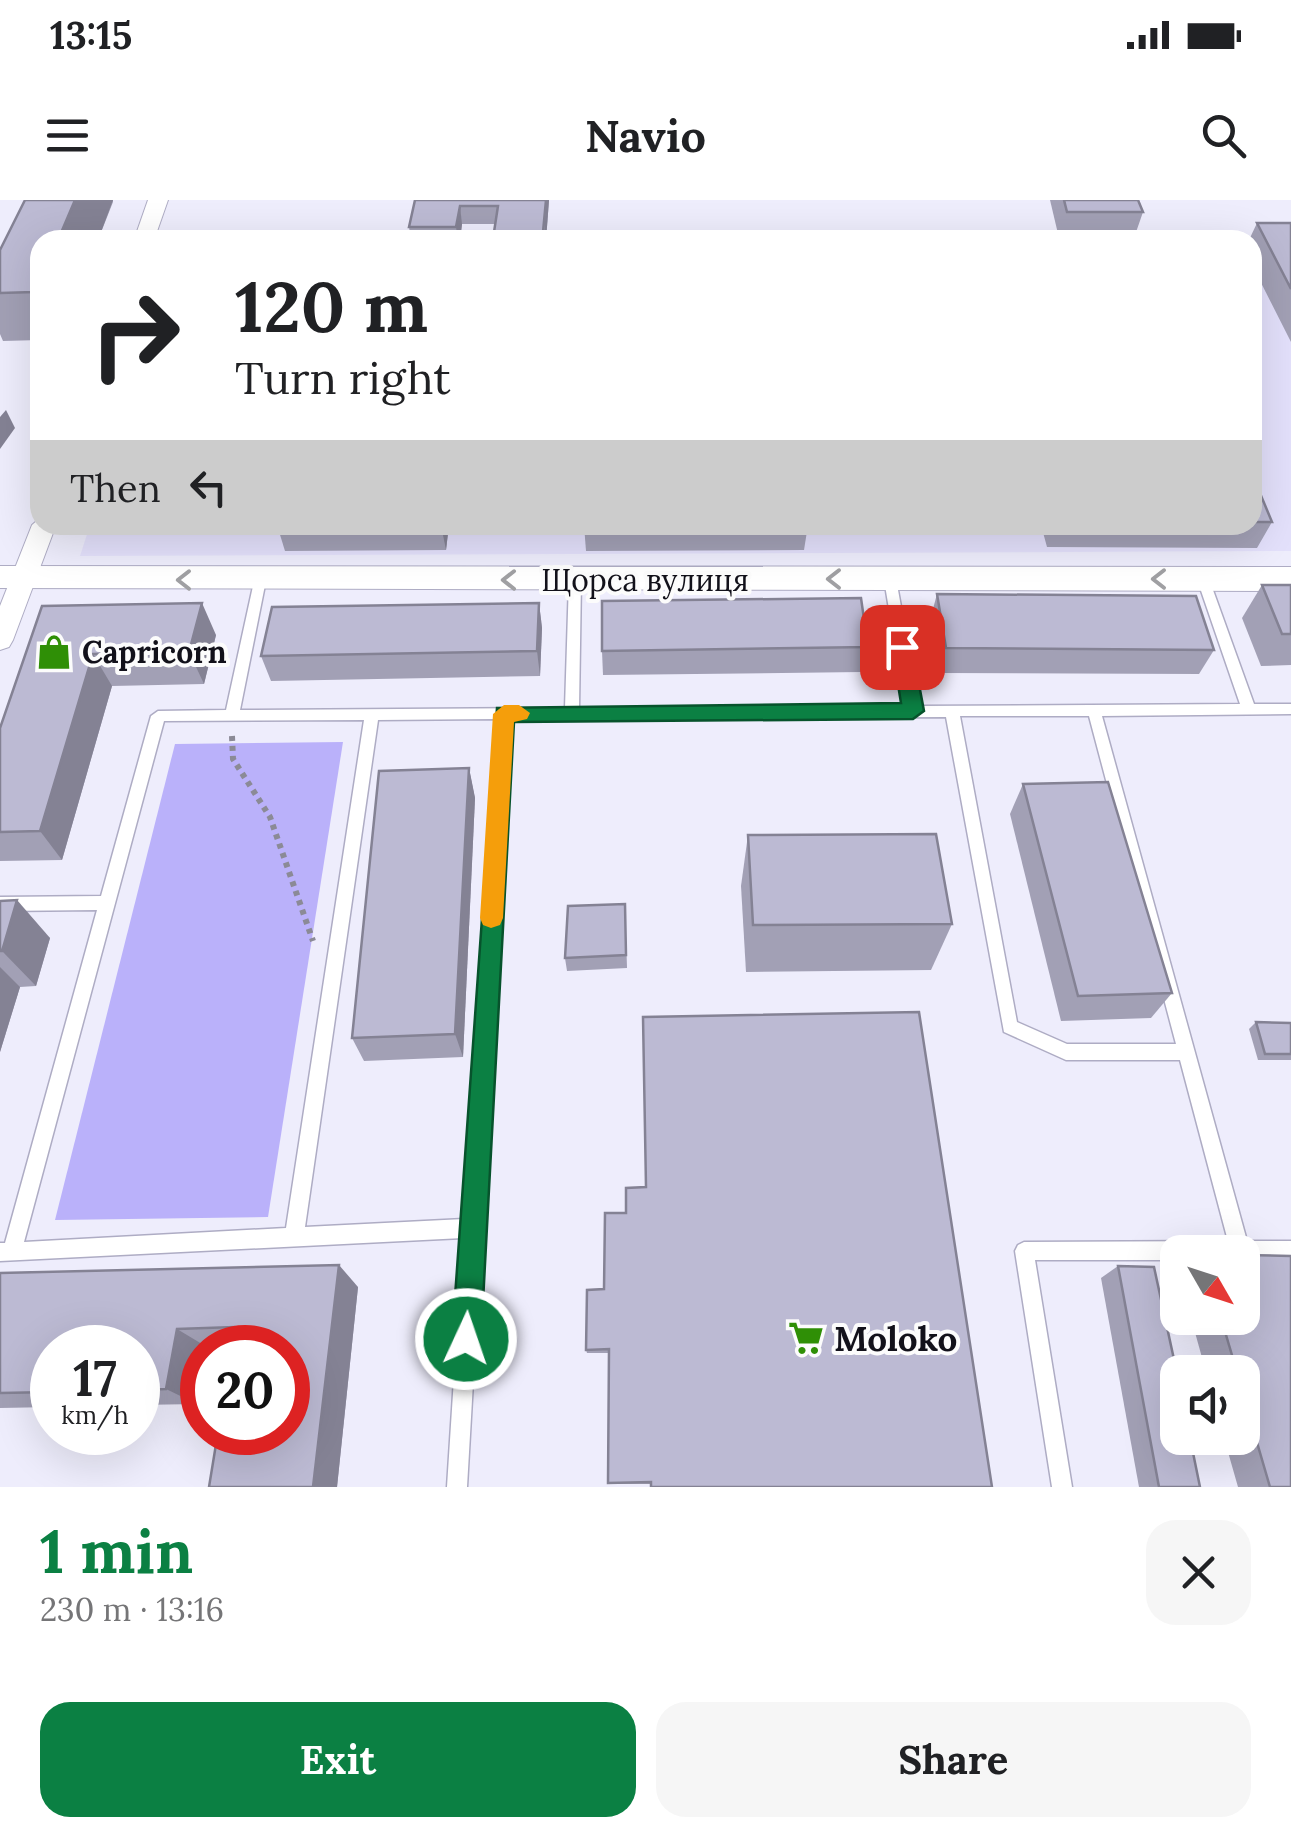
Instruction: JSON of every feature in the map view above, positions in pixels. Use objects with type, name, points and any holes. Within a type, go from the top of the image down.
[{"type":"street","points":[[148,230],[158,200]]},
{"type":"street","points":[[0,640],[12,579],[38,535]]},
{"type":"street","name":"Щорса вулиця","points":[[12,579],[1291,579]]},
{"type":"lane","points":[[1203,579],[1249,709]]},
{"type":"lane","points":[[232,715],[260,580]]},
{"type":"lane","points":[[572,713],[574,580]]},
{"type":"lane","points":[[890,580],[913,711]]},
{"type":"lane","points":[[473,1228],[6,1252],[158,716],[1291,708]]},
{"type":"lane","points":[[952,710],[1010,1027],[1066,1052],[1186,1052]]},
{"type":"lane","points":[[1094,710],[1236,1235]]},
{"type":"lane","points":[[294,1237],[372,714]]},
{"type":"lane","points":[[457,1487],[504,714]]},
{"type":"lane","points":[[0,904],[106,903]]},
{"type":"lane","points":[[1062,1487],[1024,1251],[1160,1250]]},
{"type":"lane","points":[[1260,1250],[1291,1250]]},
{"type":"path","points":[[232,715],[233,759],[270,817],[331,990]]},
{"type":"shaded area","points":[[1291,245],[1291,551],[80,556],[87,535],[1262,535],[1262,246]]},
{"type":"shaded area","points":[[343,742],[268,1217],[55,1220],[175,744]]},
{"type":"building","points":[[25,200],[75,200],[62,230],[30,230],[30,292],[0,293],[0,250]]},
{"type":"building","points":[[415,200],[546,200],[543,230],[494,230],[498,206],[460,206],[456,227],[409,227]]},
{"type":"building","points":[[1064,200],[1138,200],[1143,212],[1067,212]]},
{"type":"building","points":[[1257,223],[1291,223],[1291,289],[1262,230]]},
{"type":"building","points":[[1262,498],[1272,522],[1262,522]]},
{"type":"building","points":[[1262,585],[1291,585],[1291,634],[1282,634]]},
{"type":"building","points":[[937,594],[1196,596],[1214,650],[946,648]]},
{"type":"building","points":[[861,598],[868,647],[602,651],[602,601]]},
{"type":"building","points":[[202,603],[189,652],[93,654],[40,831],[0,832],[0,728],[42,606]]},
{"type":"building","points":[[539,603],[537,651],[261,656],[272,607]]},
{"type":"building","points":[[469,768],[455,1034],[352,1038],[379,771]]},
{"type":"building","points":[[1108,782],[1172,993],[1078,996],[1023,784]]},
{"type":"building","points":[[936,834],[952,924],[753,925],[748,835]]},
{"type":"building","points":[[17,900],[2,951],[0,951],[0,901]]},
{"type":"building","points":[[625,904],[626,955],[565,958],[568,906]]},
{"type":"building","name":"Moloko","points":[[919,1012],[992,1487],[651,1487],[651,1482],[608,1483],[609,1349],[586,1350],[587,1290],[604,1289],[605,1213],[626,1213],[626,1188],[646,1187],[643,1017]]},
{"type":"building","points":[[1256,1022],[1291,1023],[1291,1054],[1265,1054]]},
{"type":"building","points":[[1260,1255],[1291,1256],[1291,1487],[1270,1487],[1260,1453],[1260,1355],[1232,1355],[1226,1335],[1260,1335]]},
{"type":"building","points":[[339,1265],[313,1487],[209,1487],[214,1455],[310,1455],[310,1325],[180,1325],[166,1389],[160,1389],[160,1325],[30,1325],[30,1392],[0,1393],[0,1273]]},
{"type":"building","points":[[1118,1266],[1154,1267],[1160,1295],[1160,1335],[1169,1335],[1173,1355],[1160,1355],[1160,1455],[1193,1455],[1200,1487],[1159,1487]]},
{"type":"slow traffic","points":[[491,918],[504,714],[519,713]]},
{"type":"place","name":"Capricorn","points":[[54,652]]},
{"type":"place","name":"Moloko","points":[[806,1338]]},
{"type":"route","points":[[466,1339],[504,714],[913,711],[902,647]]}]
